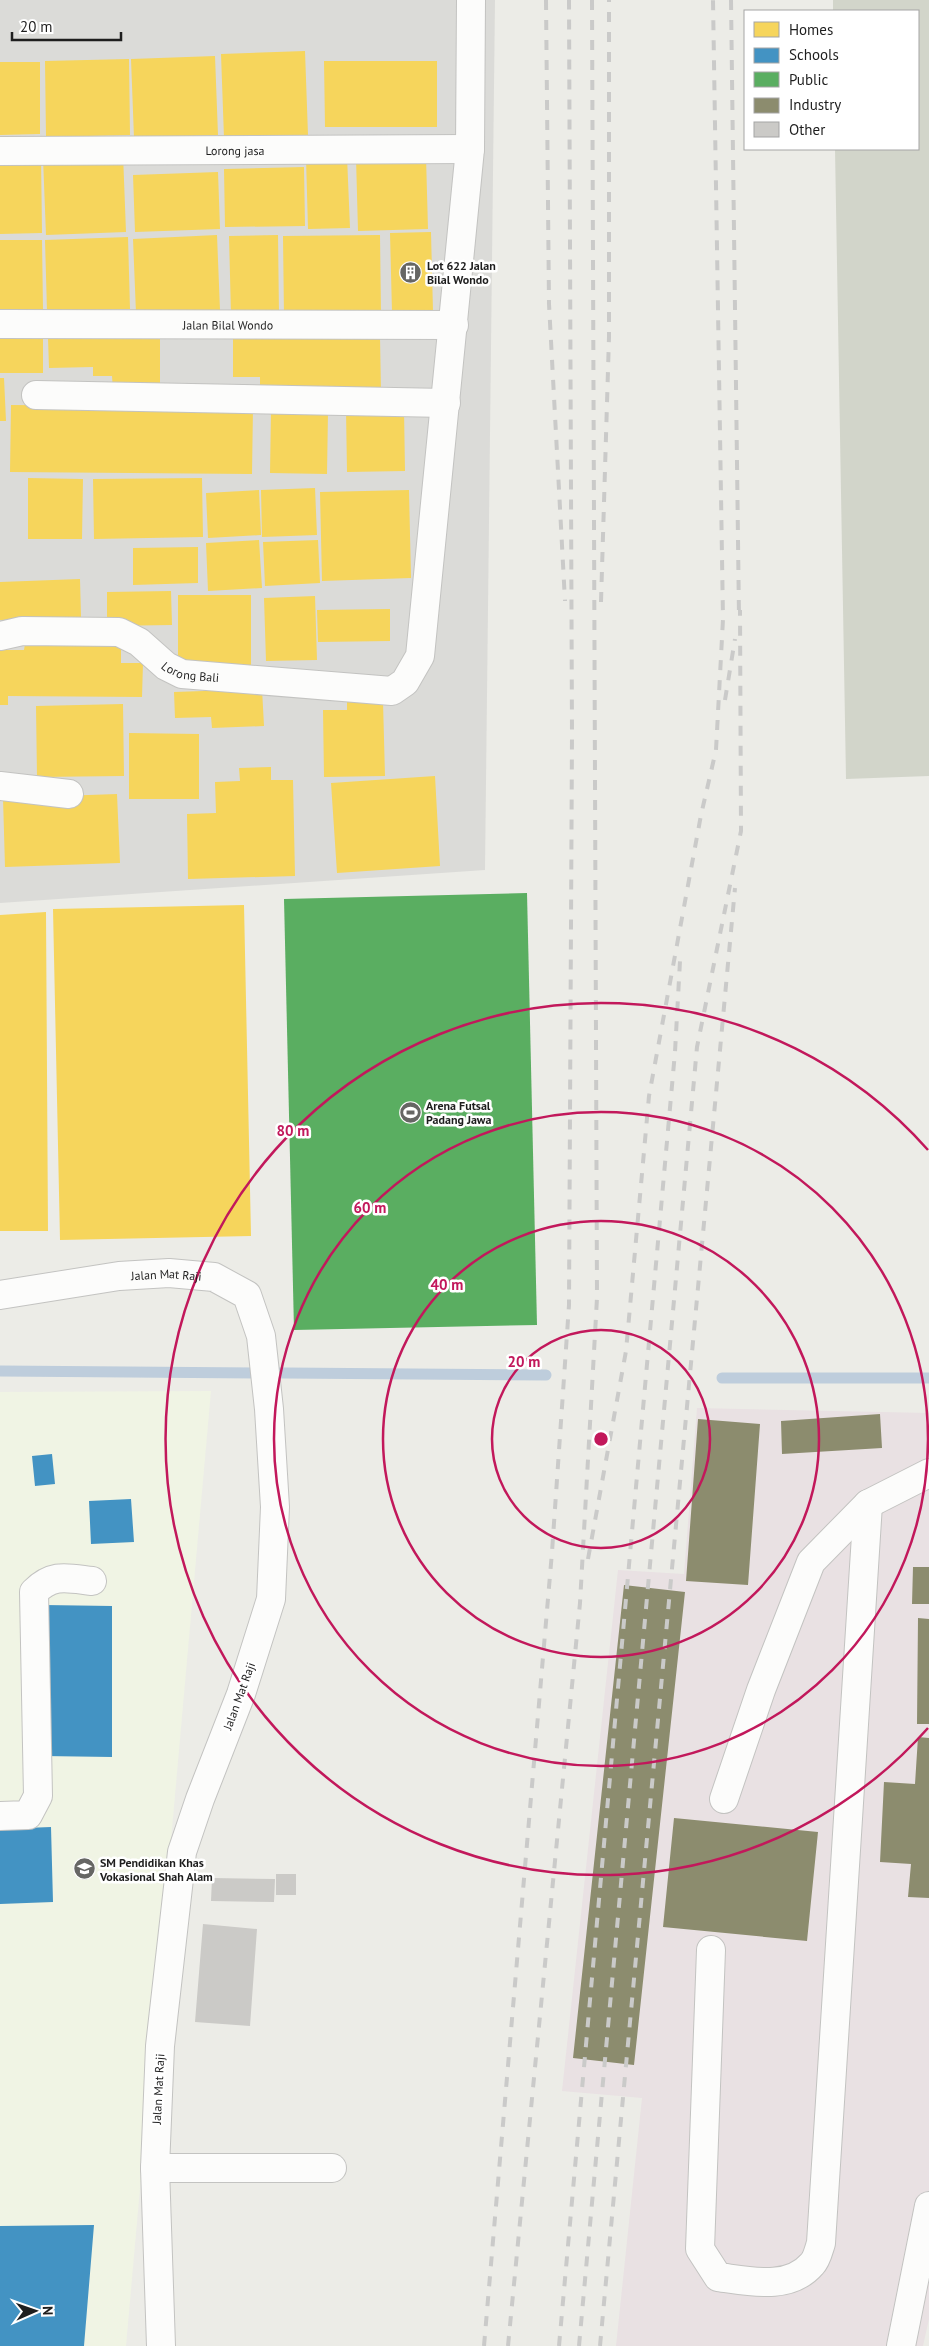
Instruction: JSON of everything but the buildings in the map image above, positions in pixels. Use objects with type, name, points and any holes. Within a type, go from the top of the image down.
[{"type":"street","points":[[36,395],[446,403],[470,149],[471,0]]},
{"type":"street","name":"Lorong jasa","points":[[0,151],[470,149]]},
{"type":"street","name":"Jalan Bilal Wondo","points":[[0,324],[454,325]]},
{"type":"street","name":"Lorong Bali","points":[[0,636],[22,631],[119,632],[139,642],[166,666],[182,674],[392,691],[405,682],[419,659],[446,403]]},
{"type":"street","points":[[0,786],[69,794]]},
{"type":"street","name":"Jalan Mat Raji","points":[[0,1295],[119,1276],[169,1273],[214,1277],[247,1296],[261,1336],[269,1409],[275,1507],[271,1599],[241,1694],[200,1799],[182,1852],[160,2046],[155,2168],[161,2346]]},
{"type":"street","points":[[724,1799],[761,1690],[812,1562],[868,1504],[929,1473]]},
{"type":"street","points":[[711,1950],[700,2249],[718,2276],[762,2282],[790,2280],[812,2264],[821,2243],[868,1504]]},
{"type":"street","points":[[0,1816],[28,1815],[38,1796],[34,1592],[44,1582],[60,1578],[92,1581]]},
{"type":"street","points":[[155,2168],[332,2168]]},
{"type":"street","points":[[901,2346],[929,2206]]},
{"type":"shaded area","points":[[0,0],[495,0],[485,870],[0,903]]},
{"type":"shaded area","points":[[833,0],[929,0],[929,776],[846,779],[835,150],[919,150],[919,10],[833,10]]},
{"type":"shaded area","name":"SM Pendidikan Khas Vokasional Shah Alam","points":[[211,1391],[126,2346],[0,2346],[0,1392]]},
{"type":"shaded area","points":[[697,1408],[929,1413],[929,2319],[923,2346],[616,2346],[642,2098],[562,2091],[618,1570],[684,1574]]},
{"type":"waterway","points":[[0,1371],[546,1375]]},
{"type":"waterway","points":[[722,1378],[929,1378]]},
{"type":"railway","points":[[546,0],[549,304],[565,601]]},
{"type":"railway","points":[[484,2346],[552,1552],[569,1305],[572,735],[569,0]]},
{"type":"railway","points":[[508,2346],[580,1603],[597,1298],[592,0]]},
{"type":"railway","points":[[601,602],[609,337],[609,0]]},
{"type":"railway","points":[[588,1559],[626,1351],[649,1096],[701,815],[716,750],[723,619],[713,0]]},
{"type":"railway","points":[[731,0],[739,617]]},
{"type":"railway","points":[[579,2346],[697,1047],[741,831],[740,610]]},
{"type":"railway","points":[[725,700],[735,639]]},
{"type":"railway","points":[[600,2346],[735,888]]},
{"type":"railway","points":[[559,2346],[675,1052],[680,961]]},
{"type":"place","name":"Lot 622 Jalan Bilal Wondo","points":[[411,272]]},
{"type":"place","name":"Arena Futsal Padang Jawa","points":[[410,1112]]},
{"type":"place","name":"SM Pendidikan Khas Vokasional Shah Alam","points":[[84,1869]]}]
